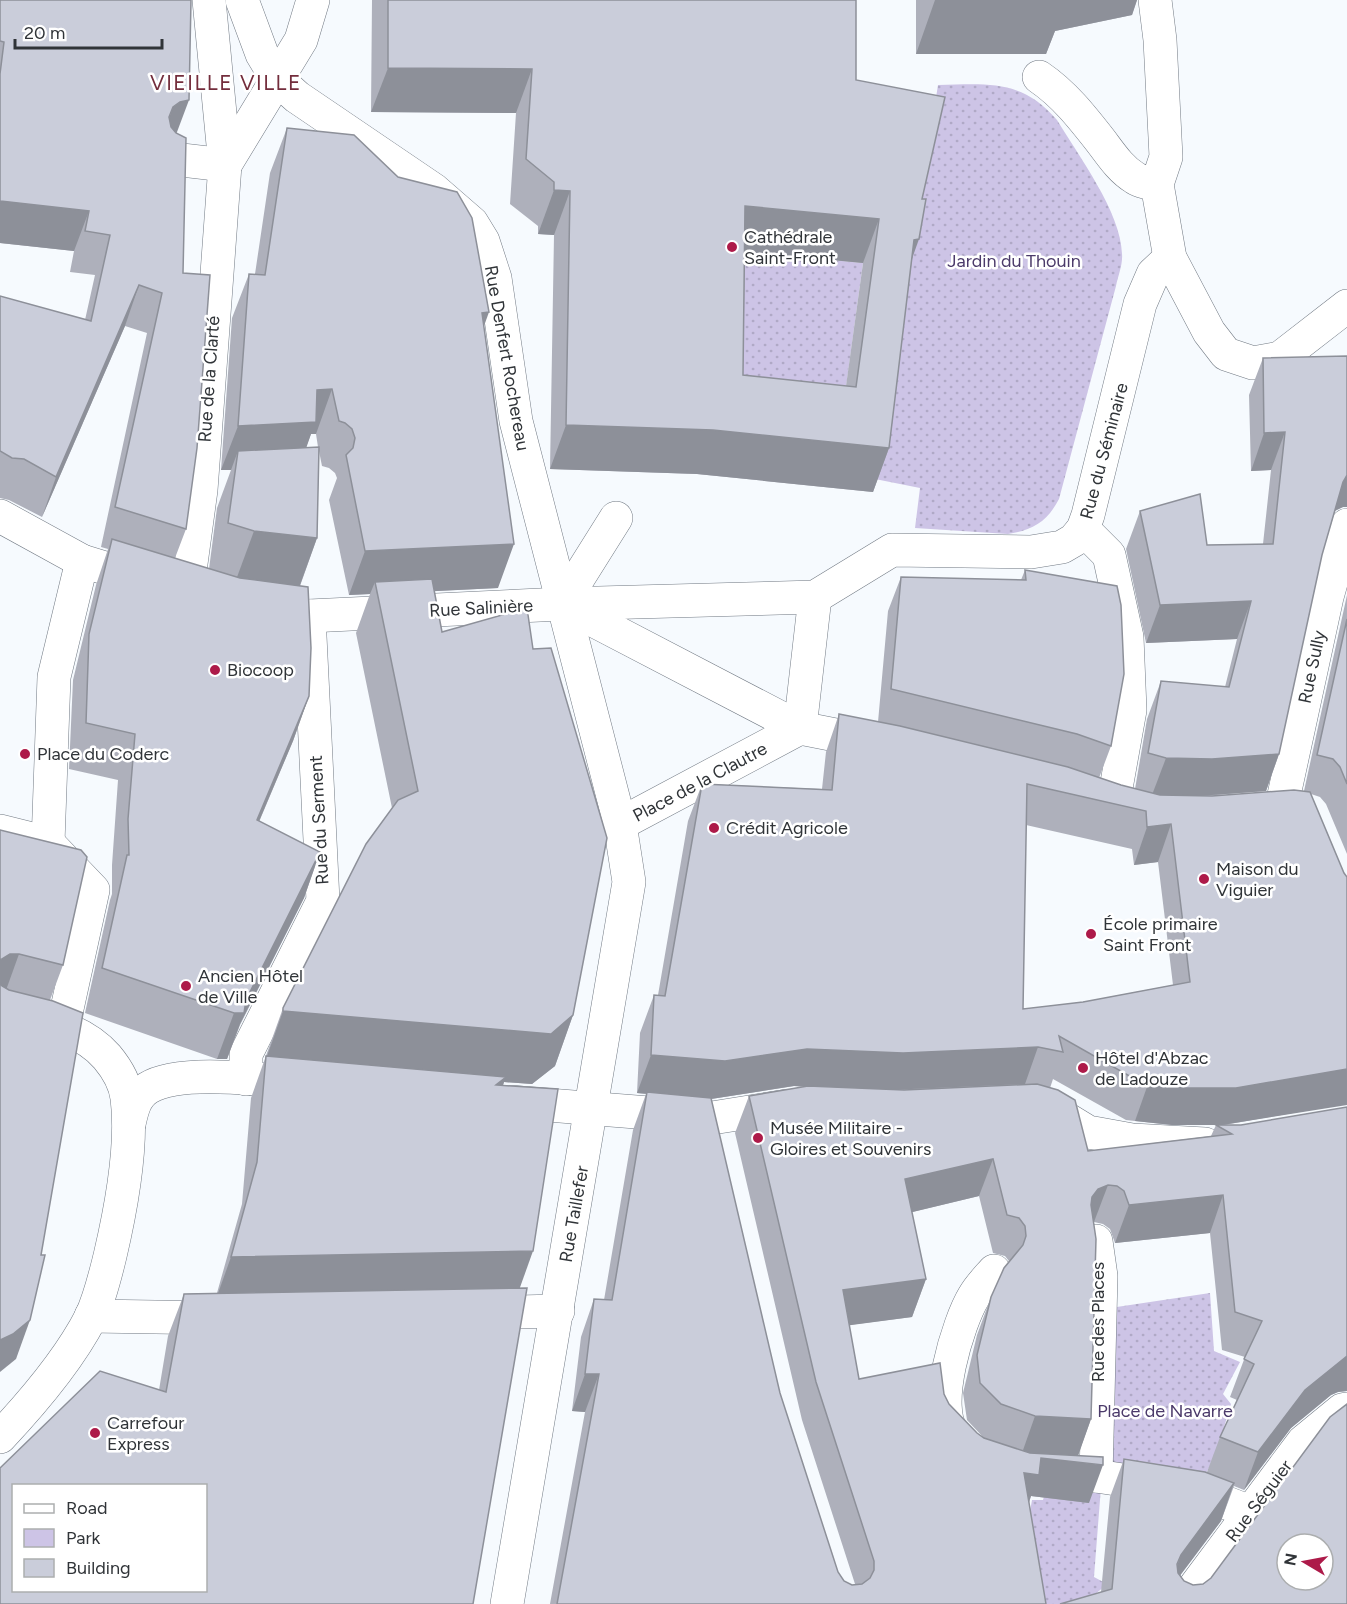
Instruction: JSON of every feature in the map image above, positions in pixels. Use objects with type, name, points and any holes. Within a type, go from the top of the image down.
[{"type":"street","name":"Rue de la Clarté","points":[[187,593],[213,490],[225,165],[209,0]]},
{"type":"street","name":"Rue Denfert Rochereau","points":[[242,0],[262,54],[277,79],[297,97],[434,190],[472,223],[483,241],[495,278],[516,421],[541,521]]},
{"type":"street","points":[[172,159],[225,165],[301,40],[313,0]]},
{"type":"street","points":[[1155,0],[1160,40],[1166,157],[1157,184],[1170,258],[1209,332],[1226,354],[1253,363],[1280,358],[1347,306]]},
{"type":"street","points":[[1040,77],[1063,95],[1122,167],[1147,183],[1157,184]]},
{"type":"street","name":"Rue du Séminaire","points":[[815,597],[892,550],[1031,552],[1062,547],[1074,540],[1083,529],[1095,492],[1140,304],[1153,274],[1170,258]]},
{"type":"street","points":[[0,516],[82,561],[54,677],[48,843]]},
{"type":"street","points":[[616,518],[562,604],[814,731],[901,748]]},
{"type":"street","name":"Place de la Clautre","points":[[541,521],[621,824],[814,731]]},
{"type":"street","name":"Rue Sully","points":[[1246,812],[1295,810],[1327,597],[1347,525]]},
{"type":"street","points":[[1081,794],[1127,808],[1130,710],[1127,637],[1109,555],[1083,529]]},
{"type":"street","name":"Rue Salinière","points":[[82,561],[224,604],[309,616],[562,604],[815,597]]},
{"type":"street","points":[[814,731],[815,597]]},
{"type":"street","name":"Rue du Serment","points":[[246,1079],[246,1054],[323,901],[309,616]]},
{"type":"street","name":"Rue Taillefer","points":[[507,1604],[629,882],[621,824]]},
{"type":"street","points":[[0,831],[48,843],[93,890],[63,1027]]},
{"type":"street","points":[[0,1011],[63,1027],[88,1040],[106,1056],[121,1077],[127,1096],[129,1124],[121,1207],[105,1276],[92,1316],[39,1392],[5,1423]]},
{"type":"street","points":[[129,1124],[135,1102],[146,1089],[162,1082],[187,1078],[246,1079],[327,1086]]},
{"type":"street","points":[[478,1099],[712,1118],[793,1105],[814,1106]]},
{"type":"street","points":[[1014,1104],[1025,1103],[1052,1110],[1088,1132],[1132,1140],[1171,1144],[1235,1142]]},
{"type":"street","points":[[712,1118],[720,1152]]},
{"type":"street","name":"Rue des Places","points":[[1096,1241],[1101,1276],[1099,1477]]},
{"type":"street","points":[[977,1458],[949,1429],[944,1392],[959,1329],[974,1296],[994,1271]]},
{"type":"street","points":[[455,1313],[558,1311]]},
{"type":"street","points":[[92,1316],[254,1317]]},
{"type":"street","name":"Rue Séguier","points":[[1182,1604],[1303,1442],[1342,1410],[1347,1409]]},
{"type":"street","points":[[1029,1472],[1099,1477],[1196,1491],[1250,1512]]},
{"type":"green space","name":"Jardin du Thouin","points":[[973,84],[1003,87],[1031,97],[1044,107],[1057,120],[1097,184],[1107,202],[1120,238],[1122,258],[1120,270],[1059,499],[1049,514],[1038,524],[1008,534],[915,528],[920,488],[875,479],[938,85]]},
{"type":"green space","points":[[729,250],[863,263],[840,431],[727,419]]},
{"type":"green space","name":"Place de Navarre","points":[[1210,1293],[1214,1351],[1240,1362],[1223,1394],[1231,1404],[1215,1457],[1196,1491],[1103,1477],[1110,1308]]},
{"type":"green space","points":[[1049,1479],[1101,1487],[1094,1577],[1107,1584],[1084,1604],[1039,1604],[1029,1517],[1032,1500],[1043,1500]]},
{"type":"building","points":[[0,0],[191,0],[189,100],[173,107],[169,117],[171,127],[176,133],[186,138],[183,273],[210,275],[197,448],[186,529],[115,507],[162,293],[139,285],[56,477],[24,459],[12,458],[0,451],[0,296],[91,321],[110,235],[85,231],[89,211],[1,201],[0,205],[0,74],[4,42],[0,41]]},
{"type":"building","name":"Cathédrale Saint-Front","points":[[388,0],[856,0],[856,80],[945,97],[922,199],[926,199],[919,239],[914,240],[889,448],[713,430],[566,425],[570,191],[554,190],[554,182],[526,159],[532,69],[388,68]],"holes":[[[745,206],[879,219],[856,387],[743,375]]]},
{"type":"building","points":[[287,128],[354,135],[398,177],[457,192],[472,218],[489,312],[482,313],[514,544],[365,551],[346,455],[353,448],[355,438],[352,429],[339,421],[332,389],[317,390],[316,422],[238,426],[249,274],[265,275]]},
{"type":"building","points":[[1347,356],[1347,475],[1322,555],[1279,754],[1212,759],[1166,758],[1148,753],[1161,681],[1229,687],[1251,601],[1160,605],[1140,511],[1200,494],[1207,545],[1273,544],[1285,432],[1264,433],[1263,358]]},
{"type":"building","points":[[319,447],[317,538],[254,531],[228,523],[238,451]]},
{"type":"building","points":[[112,539],[240,578],[308,587],[311,648],[309,696],[257,820],[320,852],[246,1000],[244,1013],[234,1013],[102,968],[127,855],[129,855],[128,819],[135,734],[86,723],[89,634]]},
{"type":"building","points":[[1025,570],[1117,586],[1121,605],[1124,674],[1111,746],[1077,734],[891,689],[901,577],[1026,580]]},
{"type":"building","points":[[432,579],[442,632],[527,608],[533,649],[551,648],[607,838],[573,1015],[551,1034],[283,1011],[366,844],[398,800],[418,791],[375,582]]},
{"type":"building","points":[[1347,619],[1347,784],[1340,767],[1333,759],[1317,755]]},
{"type":"building","points":[[839,714],[900,726],[1068,767],[1160,795],[1212,796],[1294,790],[1310,792],[1347,877],[1347,1069],[1236,1088],[1186,1088],[1148,1084],[1140,1082],[1059,1036],[1063,1052],[1038,1047],[903,1053],[807,1049],[725,1061],[651,1055],[654,995],[665,996],[702,784],[832,790]],"holes":[[[1027,784],[1146,811],[1147,827],[1171,824],[1190,982],[1083,1002],[1023,1009]]]},
{"type":"building","points":[[0,830],[81,850],[87,857],[63,965],[19,954],[10,954],[0,960]]},
{"type":"building","points":[[0,983],[9,990],[53,1001],[83,1013],[41,1255],[45,1255],[30,1320],[13,1334],[0,1340]]},
{"type":"building","points":[[266,1056],[506,1077],[496,1085],[558,1089],[533,1251],[231,1257],[257,1162]]},
{"type":"building","points":[[1037,1084],[1058,1090],[1075,1100],[1088,1151],[1232,1134],[1216,1125],[1241,1125],[1347,1107],[1347,1356],[1305,1390],[1258,1452],[1220,1437],[1254,1364],[1244,1359],[1262,1321],[1235,1312],[1223,1195],[1129,1205],[1124,1191],[1117,1186],[1108,1185],[1098,1189],[1092,1197],[1091,1205],[1096,1239],[1091,1419],[1035,1416],[1001,1404],[980,1383],[977,1355],[991,1297],[1004,1268],[1023,1245],[1026,1236],[1025,1226],[1019,1218],[1007,1215],[993,1159],[905,1179],[926,1279],[843,1290],[859,1379],[940,1363],[944,1394],[949,1404],[984,1438],[1030,1453],[1103,1457],[1103,1465],[1041,1458],[1039,1475],[1024,1473],[1046,1604],[557,1604],[599,1374],[585,1374],[594,1299],[612,1300],[647,1092],[711,1098],[780,1393],[838,1572],[844,1581],[852,1585],[862,1584],[870,1578],[874,1570],[874,1561],[816,1382],[749,1096],[808,1086],[904,1090]]},
{"type":"building","points":[[527,1288],[473,1604],[0,1604],[0,1468],[100,1371],[166,1392],[184,1294]]},
{"type":"building","points":[[1347,1404],[1347,1604],[1060,1604],[1112,1589],[1124,1459],[1205,1472],[1234,1483],[1181,1555],[1177,1564],[1178,1573],[1184,1581],[1193,1585],[1203,1584],[1211,1578],[1330,1417]]},
{"type":"place","name":"Cathédrale Saint-Front","points":[[732,247]]},
{"type":"place","name":"Biocoop","points":[[215,670]]},
{"type":"place","name":"Place du Coderc","points":[[25,754]]},
{"type":"place","name":"Crédit Agricole","points":[[714,828]]},
{"type":"place","name":"Maison du Viguier","points":[[1204,879]]},
{"type":"place","name":"École primaire Saint Front","points":[[1091,934]]},
{"type":"place","name":"Ancien Hôtel de Ville","points":[[186,986]]},
{"type":"place","name":"Hôtel d'Abzac de Ladouze","points":[[1083,1068]]},
{"type":"place","name":"Musée Militaire - Gloires et Souvenirs","points":[[758,1138]]},
{"type":"place","name":"Carrefour Express","points":[[95,1433]]},
{"type":"district","name":"VIEILLE VILLE","points":[[226,83]]}]
